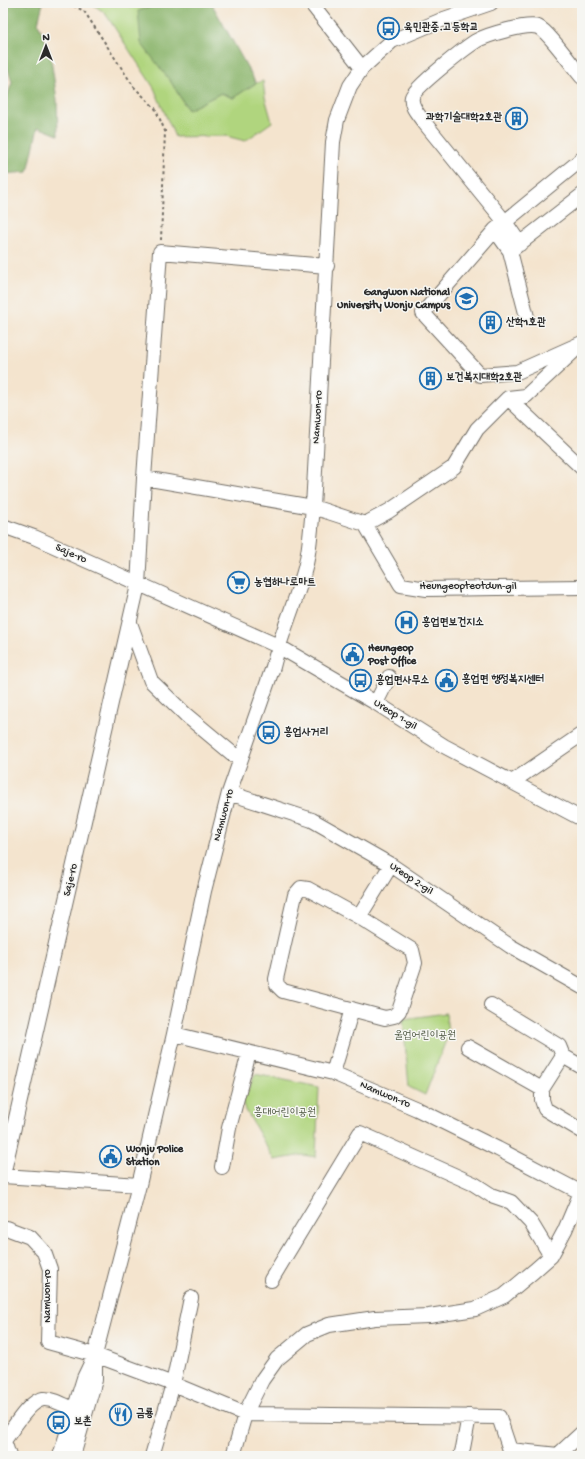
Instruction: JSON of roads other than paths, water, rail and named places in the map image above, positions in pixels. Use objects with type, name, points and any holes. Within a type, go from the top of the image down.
[{"type":"street","points":[[311,3],[362,68]]},
{"type":"street","name":"Namwon-ro","points":[[60,1456],[84,1378],[95,1355],[139,1185],[174,1034],[204,891],[229,793],[278,646],[296,600],[306,566],[313,507],[333,142],[337,120],[350,86],[362,68],[392,41],[444,19],[491,3]]},
{"type":"street","points":[[527,316],[515,247],[414,109],[412,102],[413,95],[417,89],[431,76],[477,40],[499,32],[524,26],[535,26],[540,28],[553,41],[581,76]]},
{"type":"street","points":[[582,160],[500,226],[423,313],[480,375],[517,372],[582,344]]},
{"type":"street","points":[[515,247],[582,195]]},
{"type":"street","points":[[138,585],[160,252],[326,266]]},
{"type":"street","points":[[144,478],[313,507],[365,524],[389,511],[454,467],[477,429],[508,398],[526,396],[582,344]]},
{"type":"street","points":[[508,398],[582,468]]},
{"type":"street","name":"Heungeopteotdun-gil","points":[[365,524],[401,585],[427,589],[582,587]]},
{"type":"street","name":"Saje-ro","points":[[3,526],[34,537],[138,585],[278,646]]},
{"type":"street","name":"Saje-ro","points":[[3,1175],[138,585]]},
{"type":"street","points":[[130,623],[151,681],[186,715],[240,760]]},
{"type":"street","name":"Ureop 1-gil","points":[[278,646],[376,702],[444,746],[582,820]]},
{"type":"street","points":[[376,702],[389,677]]},
{"type":"street","points":[[512,782],[582,734]]},
{"type":"street","name":"Ureop 2-gil","points":[[229,793],[312,820],[391,865],[510,946],[582,987]]},
{"type":"street","points":[[359,917],[391,865]]},
{"type":"street","points":[[300,888],[308,889],[359,917],[412,950],[415,963],[399,1011],[394,1016],[385,1018],[283,990],[277,985],[276,980],[295,895],[300,888]]},
{"type":"street","points":[[491,1005],[559,1046],[563,1056],[582,1067]]},
{"type":"street","points":[[334,1073],[352,1009]]},
{"type":"street","name":"Namwon-ro","points":[[174,1034],[334,1073],[417,1109],[582,1192]]},
{"type":"street","points":[[468,1047],[542,1089]]},
{"type":"street","points":[[222,1167],[229,1128],[249,1053]]},
{"type":"street","points":[[563,1056],[542,1089],[542,1100],[545,1109],[582,1132]]},
{"type":"street","points":[[271,1280],[360,1133],[474,1184],[491,1195],[511,1202],[531,1223],[550,1256]]},
{"type":"street","points":[[3,1175],[139,1185]]},
{"type":"street","points":[[233,1456],[245,1414],[262,1380],[277,1359],[307,1334],[328,1325],[359,1320],[429,1316],[475,1309],[504,1296],[550,1256],[565,1230],[582,1192]]},
{"type":"street","name":"Namwon-ro","points":[[3,1229],[6,1228],[30,1237],[44,1252],[50,1269],[48,1342],[95,1355],[173,1384],[245,1414]]},
{"type":"street","points":[[152,1456],[173,1384],[192,1298]]},
{"type":"street","name":"Namwon-ro","points":[[73,1456],[95,1380],[95,1355]]},
{"type":"street","points":[[9,1456],[6,1435],[33,1403],[43,1399],[53,1401],[75,1410]]},
{"type":"street","points":[[245,1414],[499,1417],[510,1450],[558,1455],[582,1433]]},
{"type":"street","points":[[461,1456],[469,1416]]},
{"type":"place","name":"육민관중.고등학교","points":[[388,28]]},
{"type":"place","name":"과학기술대학2호관","points":[[517,118]]},
{"type":"place","name":"Gangwon National University Wonju Campus","points":[[466,299]]},
{"type":"place","name":"산학1호관","points":[[490,323]]},
{"type":"place","name":"보건복지대학2호관","points":[[431,378]]},
{"type":"place","name":"농협하나로마트","points":[[238,583]]},
{"type":"place","name":"흥업면보건지소","points":[[406,623]]},
{"type":"place","name":"Heungeop Post Office","points":[[352,655]]},
{"type":"place","name":"흥업면 행정복지센터","points":[[446,680]]},
{"type":"place","name":"흥업면사무소","points":[[360,681]]},
{"type":"place","name":"흥업사거리","points":[[268,733]]},
{"type":"place","name":"Wonju Police Station","points":[[110,1156]]},
{"type":"place","name":"금룡","points":[[120,1414]]},
{"type":"place","name":"보촌","points":[[58,1422]]},
{"type":"park label","name":"울업어린이공원","points":[[425,1036]]},
{"type":"park label","name":"흥대어린이공원","points":[[285,1113]]}]
